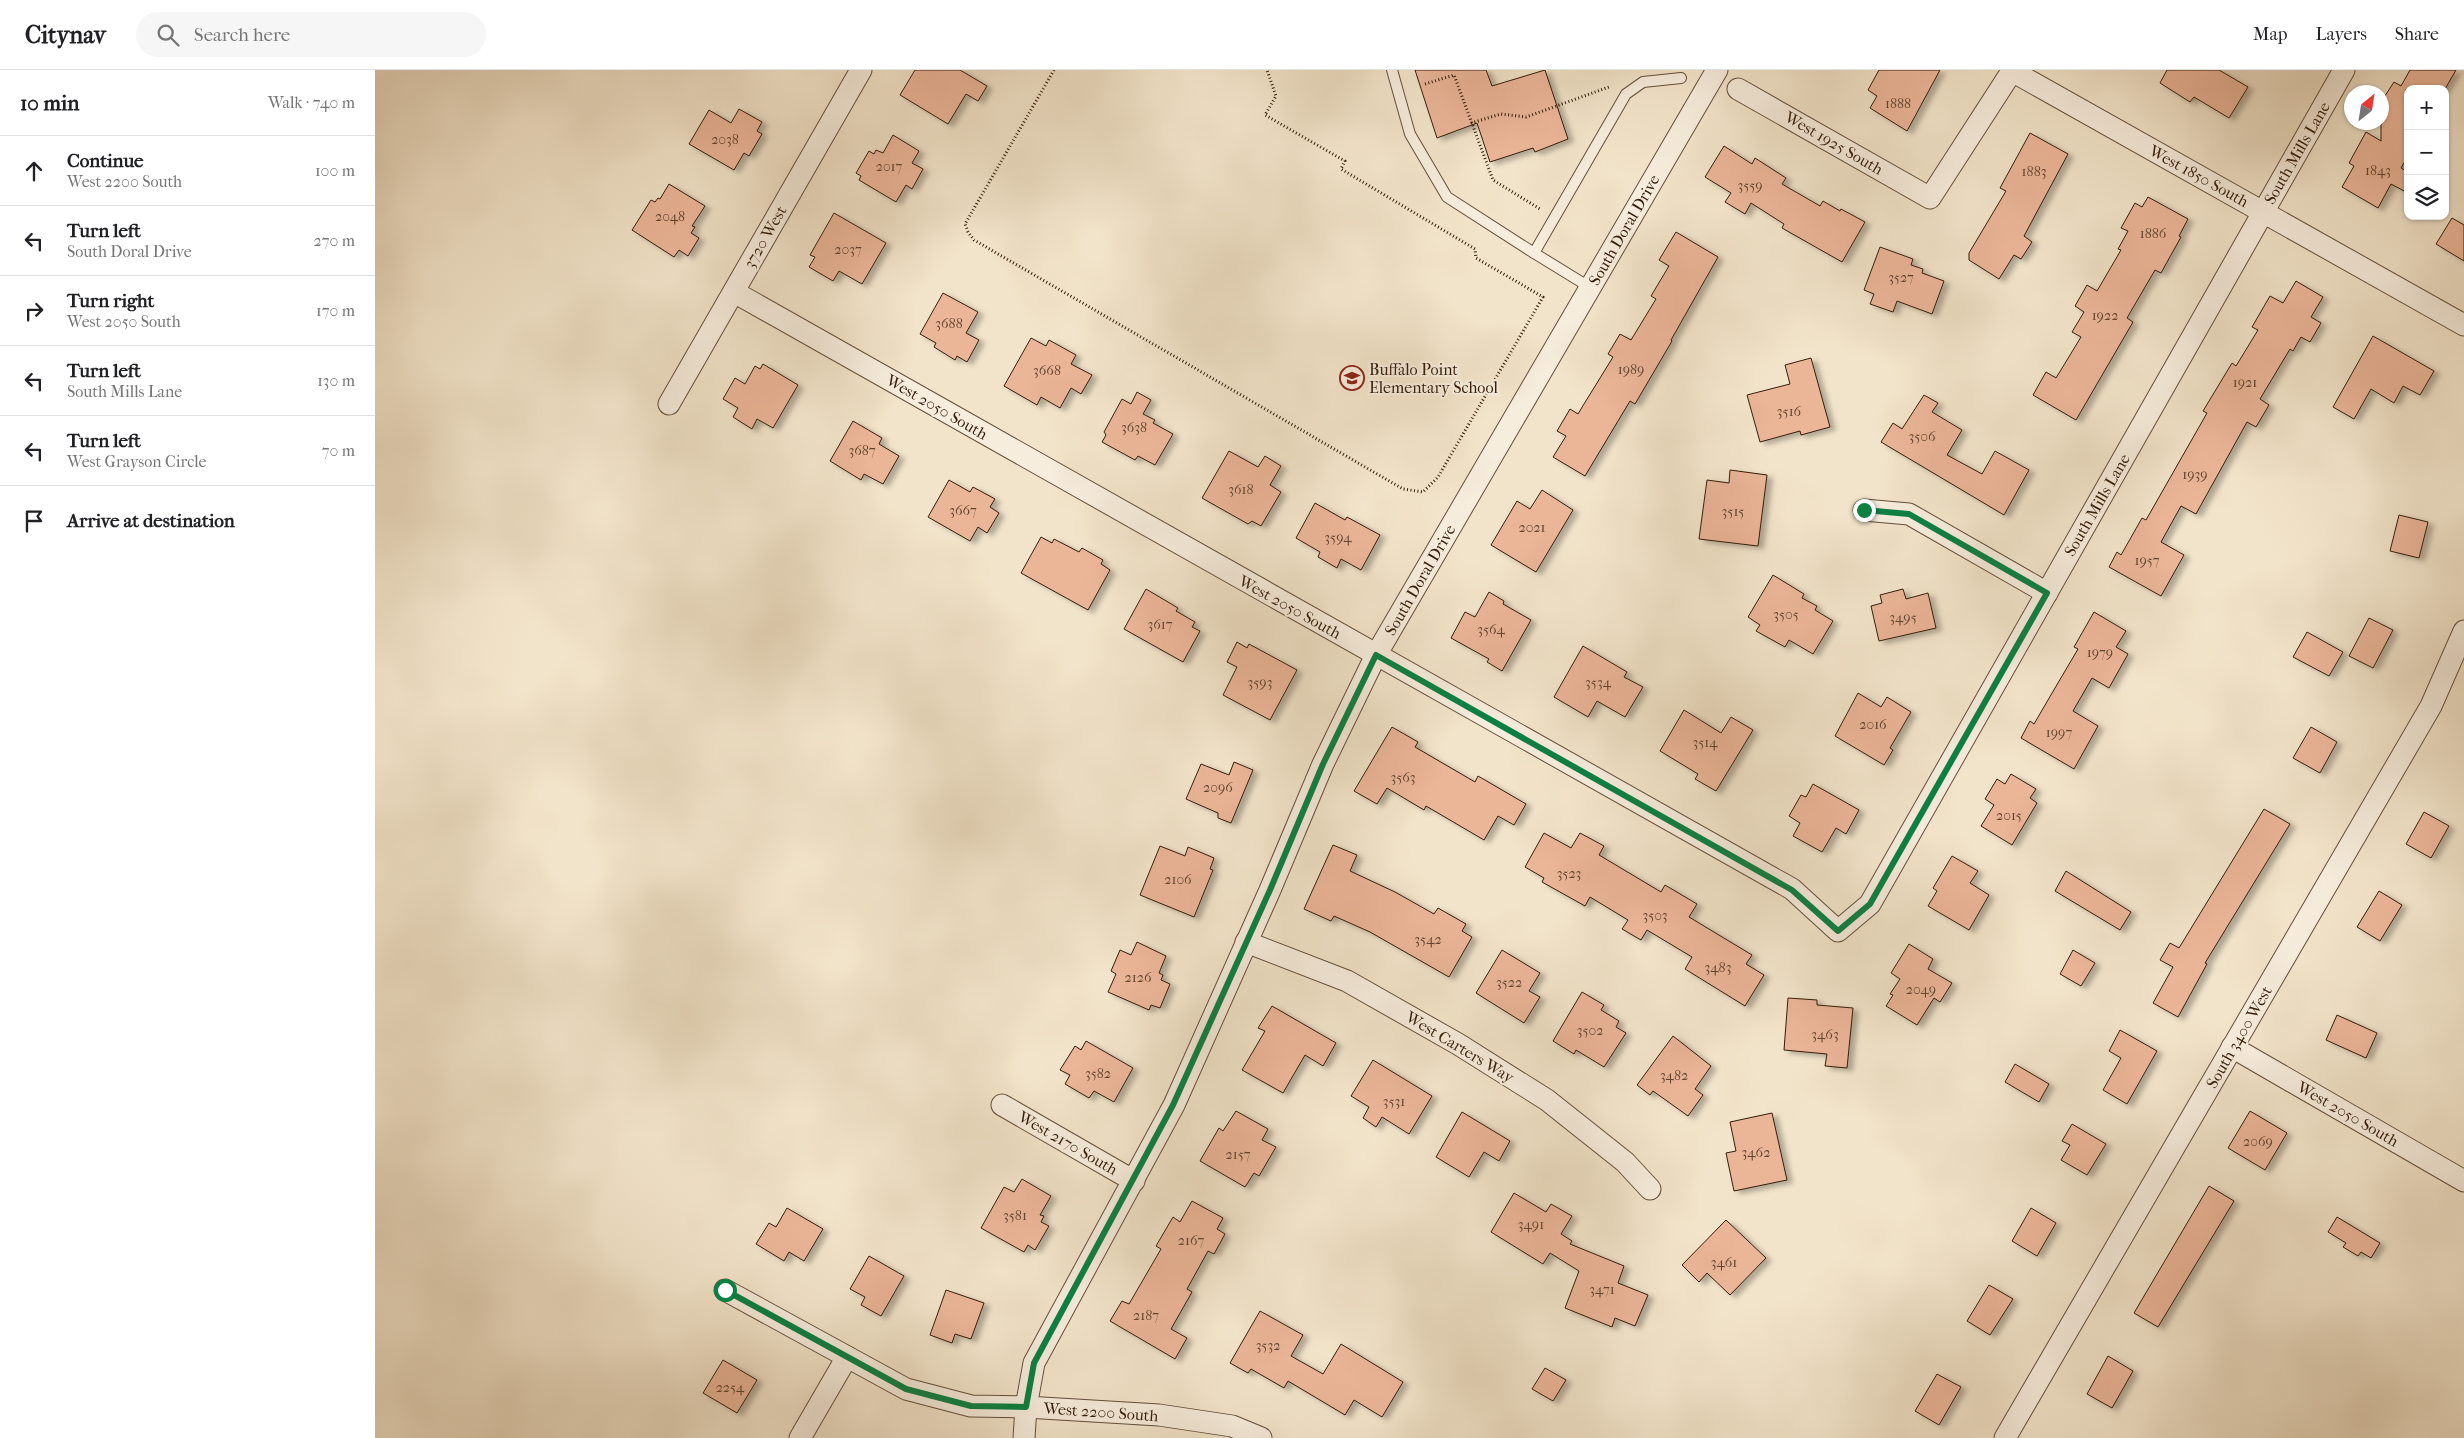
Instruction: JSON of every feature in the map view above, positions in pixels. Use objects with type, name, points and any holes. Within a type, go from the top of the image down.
[{"type":"street","name":"3720 West","points":[[669,404],[861,70]]},
{"type":"street","name":"South Doral Drive","points":[[1024,1438],[1026,1407],[1034,1363],[1173,1105],[1323,764],[1376,655],[1717,70]]},
{"type":"street","name":"South Mills Lane","points":[[1838,931],[1870,904],[2344,70]]},
{"type":"street","name":"West 1850 South","points":[[2012,71],[2464,325]]},
{"type":"street","name":"West 1925 South","points":[[1738,89],[1930,198],[2012,71]]},
{"type":"street","name":"West 2050 South","points":[[734,292],[1792,890],[1838,931]]},
{"type":"street","points":[[1864,510],[1909,514],[2047,593]]},
{"type":"street","name":"South 3400 West","points":[[2005,1438],[2431,706],[2464,631]]},
{"type":"street","name":"West Carters Way","points":[[1246,942],[1347,981],[1458,1044],[1547,1100],[1625,1162],[1650,1190]]},
{"type":"street","name":"West 2050 South","points":[[2232,1047],[2464,1181]]},
{"type":"street","name":"West 2170 South","points":[[1002,1105],[1134,1180]]},
{"type":"street","name":"West 2200 South","points":[[725,1290],[906,1389],[971,1406],[1026,1407],[1159,1415],[1232,1426],[1261,1438]]},
{"type":"street","points":[[800,1438],[847,1357]]},
{"type":"lane","points":[[1392,70],[1411,134],[1447,197],[1591,288]]},
{"type":"lane","points":[[1534,253],[1626,94],[1643,82],[1681,78]]},
{"type":"path","points":[[1055,70],[965,224],[967,232],[974,240],[1403,489],[1423,492],[1438,476],[1543,297],[1476,258],[1475,249],[1341,170],[1345,161],[1265,115],[1275,96],[1267,70]]},
{"type":"path","points":[[1425,84],[1454,76],[1493,180],[1540,209]]},
{"type":"path","points":[[1471,123],[1501,114],[1526,117],[1609,87]]},
{"type":"building","points":[[915,70],[960,70],[987,86],[978,101],[966,94],[948,124],[900,95]]},
{"type":"building","points":[[1415,70],[1486,70],[1492,86],[1545,70],[1568,139],[1535,152],[1533,148],[1490,162],[1477,123],[1437,138]]},
{"type":"building","points":[[1879,70],[1940,70],[1907,131],[1870,108],[1877,96],[1868,90]]},
{"type":"building","points":[[2167,70],[2219,70],[2248,87],[2229,118],[2194,97],[2190,102],[2160,83]]},
{"type":"building","points":[[2410,70],[2456,70],[2447,85],[2404,85],[2404,163],[2401,168],[2404,170],[2404,191],[2391,184],[2378,208],[2342,187],[2354,166],[2349,163],[2366,132],[2381,141],[2381,130],[2389,130],[2389,90],[2394,82],[2401,86]]},
{"type":"building","points":[[739,109],[762,122],[757,131],[762,134],[749,156],[744,153],[734,170],[689,144],[709,110],[731,123]]},
{"type":"building","points":[[2030,133],[2068,154],[2024,236],[2032,242],[2021,259],[2014,255],[1999,279],[1969,260],[1969,253],[2006,191],[2000,188]]},
{"type":"building","points":[[893,135],[919,151],[912,163],[923,169],[912,189],[906,185],[896,202],[859,180],[861,176],[856,173],[869,151],[874,154],[876,150],[883,153]]},
{"type":"building","points":[[1724,146],[1752,164],[1755,158],[1786,178],[1782,184],[1820,206],[1823,201],[1865,222],[1842,262],[1782,228],[1784,224],[1751,203],[1745,214],[1725,202],[1731,193],[1705,177]]},
{"type":"building","points":[[669,184],[705,206],[692,226],[695,227],[691,233],[699,238],[688,256],[679,250],[674,257],[632,230],[651,200],[655,202],[658,198],[660,199]]},
{"type":"building","points":[[2148,197],[2188,219],[2179,236],[2181,237],[2161,273],[2155,270],[2127,318],[2133,322],[2076,420],[2033,395],[2046,372],[2056,378],[2081,337],[2072,332],[2084,312],[2075,306],[2087,285],[2097,291],[2121,250],[2118,249],[2128,231],[2121,228],[2135,203],[2142,207]]},
{"type":"building","points":[[834,213],[886,243],[862,284],[839,271],[833,281],[809,267],[815,257],[810,255]]},
{"type":"building","points":[[2452,218],[2464,225],[2464,261],[2436,244]]},
{"type":"building","points":[[1676,232],[1718,257],[1635,404],[1630,401],[1585,476],[1553,457],[1566,436],[1557,431],[1570,409],[1578,414],[1613,357],[1608,354],[1620,334],[1631,340],[1656,299],[1651,296],[1669,266],[1659,260]]},
{"type":"building","points":[[1880,247],[1913,259],[1911,265],[1923,269],[1922,273],[1944,281],[1932,314],[1897,301],[1893,312],[1870,304],[1874,294],[1864,290]]},
{"type":"building","points":[[2296,281],[2323,297],[2311,317],[2321,323],[2310,342],[2301,337],[2293,351],[2290,349],[2260,399],[2269,405],[2256,427],[2247,422],[2196,514],[2181,506],[2161,542],[2184,555],[2161,596],[2109,567],[2117,552],[2121,555],[2142,518],[2146,520],[2207,413],[2203,411],[2232,363],[2236,366],[2258,330],[2252,327],[2270,296],[2283,303]]},
{"type":"building","points":[[943,293],[978,312],[966,333],[979,340],[967,362],[957,356],[955,360],[934,347],[936,343],[920,334]]},
{"type":"building","points":[[2373,336],[2434,371],[2420,395],[2403,386],[2394,403],[2371,389],[2354,419],[2333,407]]},
{"type":"building","points":[[1031,338],[1046,346],[1049,340],[1076,355],[1071,364],[1092,375],[1081,394],[1071,388],[1060,408],[1041,397],[1037,405],[1004,386]]},
{"type":"building","points":[[1811,358],[1830,427],[1801,435],[1800,431],[1760,442],[1747,395],[1790,384],[1785,365]]},
{"type":"building","points":[[763,364],[798,385],[773,428],[757,419],[752,429],[733,417],[738,408],[723,399],[735,378],[745,384],[755,366],[760,369]]},
{"type":"building","points":[[1137,392],[1151,400],[1143,414],[1155,420],[1153,423],[1173,434],[1155,465],[1138,456],[1135,460],[1102,442],[1106,435],[1104,432],[1122,399],[1131,404]]},
{"type":"building","points":[[1924,395],[1938,403],[1932,412],[1962,430],[1947,455],[1982,474],[1995,451],[2029,470],[2004,515],[1881,442],[1893,423],[1902,429]]},
{"type":"building","points":[[853,421],[882,438],[879,444],[899,456],[883,484],[864,474],[861,480],[830,461]]},
{"type":"building","points":[[1229,451],[1258,467],[1265,456],[1281,466],[1270,485],[1281,492],[1261,526],[1252,521],[1248,524],[1202,498]]},
{"type":"building","points":[[1730,470],[1767,475],[1758,546],[1699,539],[1707,480],[1729,483]]},
{"type":"building","points":[[949,480],[970,492],[973,487],[995,499],[990,507],[999,513],[987,533],[978,527],[970,541],[928,517]]},
{"type":"building","points":[[1542,490],[1573,510],[1536,572],[1491,545],[1517,501],[1530,509]]},
{"type":"building","points":[[1315,503],[1345,520],[1347,517],[1380,535],[1361,570],[1341,559],[1337,568],[1318,557],[1320,552],[1296,538]]},
{"type":"building","points":[[2399,515],[2428,522],[2419,558],[2390,551]]},
{"type":"building","points":[[1041,537],[1052,543],[1054,539],[1079,552],[1082,548],[1103,560],[1101,564],[1110,570],[1088,610],[1021,573]]},
{"type":"building","points":[[1773,575],[1804,594],[1802,598],[1817,606],[1815,610],[1833,621],[1813,654],[1789,640],[1785,647],[1756,631],[1760,625],[1748,617]]},
{"type":"building","points":[[1146,589],[1178,608],[1176,611],[1195,622],[1192,627],[1200,631],[1183,662],[1124,629]]},
{"type":"building","points":[[1903,589],[1906,599],[1928,593],[1936,628],[1879,641],[1871,606],[1882,603],[1880,595]]},
{"type":"building","points":[[1489,592],[1504,601],[1503,604],[1531,620],[1502,671],[1487,662],[1489,659],[1451,638],[1465,612],[1475,617]]},
{"type":"building","points":[[2094,612],[2126,631],[2116,647],[2128,654],[2109,688],[2092,678],[2073,711],[2098,726],[2074,769],[2021,738],[2030,721],[2034,724],[2078,649],[2074,647]]},
{"type":"building","points":[[2369,618],[2393,630],[2373,668],[2349,656]]},
{"type":"building","points":[[2307,632],[2343,652],[2329,676],[2293,657]]},
{"type":"building","points":[[1237,642],[1247,648],[1249,644],[1297,670],[1270,720],[1223,695],[1237,667],[1227,662]]},
{"type":"building","points":[[1583,646],[1627,672],[1624,677],[1643,687],[1625,717],[1597,701],[1588,717],[1554,697]]},
{"type":"building","points":[[1858,693],[1881,707],[1887,697],[1911,712],[1890,748],[1893,750],[1884,765],[1835,736]]},
{"type":"building","points":[[1684,710],[1721,733],[1731,717],[1753,730],[1716,791],[1695,779],[1698,774],[1660,751]]},
{"type":"building","points":[[1392,727],[1418,742],[1415,747],[1475,782],[1478,776],[1526,804],[1514,825],[1498,816],[1484,840],[1426,806],[1424,810],[1387,788],[1377,804],[1354,791]]},
{"type":"building","points":[[2311,727],[2337,742],[2320,773],[2293,758]]},
{"type":"building","points":[[1234,762],[1253,770],[1231,823],[1218,818],[1218,813],[1186,799],[1201,764],[1229,775]]},
{"type":"building","points":[[2011,774],[2036,789],[2030,798],[2037,803],[2012,845],[1981,826],[1994,805],[1985,799],[1997,779],[2005,784]]},
{"type":"building","points":[[1813,784],[1859,810],[1846,834],[1836,828],[1822,852],[1793,836],[1800,823],[1789,816],[1801,795],[1806,797]]},
{"type":"building","points":[[2264,809],[2290,824],[2205,963],[2207,964],[2178,1017],[2153,1003],[2173,967],[2160,960],[2170,943],[2179,948]]},
{"type":"building","points":[[2424,812],[2449,826],[2431,858],[2406,844]]},
{"type":"building","points":[[1544,833],[1571,848],[1580,833],[1604,846],[1599,855],[1661,892],[1665,885],[1697,904],[1689,917],[1752,955],[1746,964],[1764,975],[1745,1006],[1685,969],[1692,957],[1647,930],[1641,940],[1622,929],[1628,920],[1590,897],[1585,906],[1542,882],[1544,878],[1525,867]]},
{"type":"building","points":[[1333,845],[1357,855],[1350,871],[1395,892],[1434,914],[1438,908],[1466,924],[1462,931],[1472,937],[1449,977],[1370,932],[1334,916],[1331,921],[1304,909]]},
{"type":"building","points":[[1160,846],[1185,856],[1188,847],[1214,858],[1210,869],[1213,870],[1194,917],[1140,895]]},
{"type":"building","points":[[1952,856],[1978,871],[1970,883],[1989,895],[1969,930],[1928,906],[1937,891],[1933,888]]},
{"type":"building","points":[[2066,871],[2131,912],[2120,930],[2055,891]]},
{"type":"building","points":[[2379,891],[2402,905],[2380,941],[2357,927]]},
{"type":"building","points":[[1137,942],[1166,956],[1159,973],[1163,975],[1161,980],[1170,984],[1160,1008],[1151,1005],[1149,1010],[1108,992],[1116,974],[1111,971],[1120,950],[1131,955]]},
{"type":"building","points":[[1909,944],[1933,959],[1928,969],[1952,983],[1940,1002],[1934,998],[1917,1025],[1886,1006],[1893,995],[1890,994],[1900,979],[1891,973]]},
{"type":"building","points":[[1502,950],[1540,973],[1529,991],[1540,997],[1524,1023],[1476,993]]},
{"type":"building","points":[[2073,950],[2095,963],[2081,986],[2060,974]]},
{"type":"building","points":[[1582,992],[1604,1005],[1601,1010],[1619,1021],[1616,1027],[1626,1033],[1604,1067],[1576,1050],[1574,1054],[1553,1041]]},
{"type":"building","points":[[1788,998],[1817,1000],[1817,1005],[1853,1008],[1847,1068],[1825,1066],[1827,1054],[1784,1050]]},
{"type":"building","points":[[1272,1006],[1336,1043],[1323,1066],[1305,1055],[1283,1093],[1242,1070],[1265,1031],[1258,1028]]},
{"type":"building","points":[[2337,1015],[2377,1033],[2366,1058],[2326,1040]]},
{"type":"building","points":[[2120,1030],[2157,1051],[2127,1104],[2103,1090],[2121,1058],[2109,1051]]},
{"type":"building","points":[[1673,1036],[1711,1066],[1695,1089],[1703,1095],[1688,1116],[1653,1091],[1650,1095],[1637,1085]]},
{"type":"building","points":[[1086,1041],[1133,1068],[1114,1102],[1094,1091],[1089,1098],[1065,1084],[1070,1075],[1060,1070],[1075,1046],[1081,1050]]},
{"type":"building","points":[[1373,1060],[1432,1096],[1409,1134],[1382,1117],[1376,1127],[1363,1118],[1369,1107],[1351,1096]]},
{"type":"building","points":[[2015,1064],[2049,1084],[2039,1102],[2005,1082]]},
{"type":"building","points":[[1236,1111],[1268,1129],[1262,1140],[1276,1147],[1259,1176],[1254,1173],[1245,1187],[1200,1161],[1219,1128],[1223,1131]]},
{"type":"building","points":[[2250,1111],[2287,1133],[2265,1170],[2228,1148]]},
{"type":"building","points":[[1462,1112],[1510,1141],[1499,1161],[1484,1152],[1469,1177],[1436,1157]]},
{"type":"building","points":[[1772,1113],[1787,1180],[1734,1191],[1726,1153],[1736,1151],[1730,1122]]},
{"type":"building","points":[[2072,1124],[2106,1144],[2087,1175],[2061,1160],[2070,1145],[2062,1141]]},
{"type":"building","points":[[1022,1179],[1051,1196],[1040,1215],[1044,1216],[1041,1222],[1049,1226],[1035,1250],[1028,1245],[1024,1252],[981,1228],[1004,1187],[1014,1192]]},
{"type":"building","points":[[2209,1186],[2234,1201],[2158,1327],[2134,1313]]},
{"type":"building","points":[[1514,1193],[1546,1212],[1551,1204],[1572,1216],[1561,1234],[1572,1241],[1570,1244],[1624,1266],[1618,1283],[1648,1295],[1635,1326],[1615,1318],[1612,1327],[1565,1308],[1579,1271],[1550,1253],[1543,1264],[1491,1232]]},
{"type":"building","points":[[1192,1201],[1223,1218],[1217,1229],[1225,1234],[1214,1254],[1208,1251],[1187,1289],[1192,1292],[1171,1329],[1187,1338],[1175,1359],[1110,1321],[1122,1301],[1129,1304],[1161,1249],[1156,1246],[1173,1217],[1180,1222]]},
{"type":"building","points":[[787,1208],[823,1229],[804,1261],[789,1252],[784,1261],[756,1244],[769,1223],[776,1227]]},
{"type":"building","points":[[2031,1208],[2056,1223],[2037,1256],[2012,1241]]},
{"type":"building","points":[[2337,1217],[2380,1243],[2371,1258],[2361,1252],[2358,1256],[2343,1247],[2346,1243],[2328,1232]]},
{"type":"building","points":[[1726,1220],[1766,1258],[1730,1295],[1707,1273],[1699,1282],[1682,1265]]},
{"type":"building","points":[[869,1256],[904,1276],[881,1316],[861,1305],[865,1297],[850,1289]]},
{"type":"building","points":[[1989,1285],[2013,1299],[1990,1335],[1967,1321]]},
{"type":"building","points":[[946,1290],[984,1303],[971,1339],[955,1334],[952,1343],[930,1335]]},
{"type":"building","points":[[1260,1311],[1303,1335],[1291,1356],[1323,1374],[1341,1344],[1403,1382],[1382,1417],[1354,1400],[1345,1415],[1288,1381],[1284,1388],[1251,1369],[1248,1373],[1230,1363]]},
{"type":"building","points":[[2108,1356],[2133,1371],[2112,1408],[2087,1394]]},
{"type":"building","points":[[723,1360],[757,1380],[737,1413],[703,1393]]},
{"type":"building","points":[[1545,1368],[1566,1380],[1553,1401],[1532,1389]]},
{"type":"building","points":[[1937,1374],[1961,1387],[1939,1425],[1915,1411]]},
{"type":"place","name":"Buffalo Point Elementary School","points":[[1352,378]]},
{"type":"route","points":[[725,1290],[906,1389],[971,1406],[1026,1407],[1034,1363],[1173,1105],[1270,890],[1323,764],[1376,655],[1792,890],[1838,931],[1870,904],[2047,593],[1909,514],[1864,510]]}]
